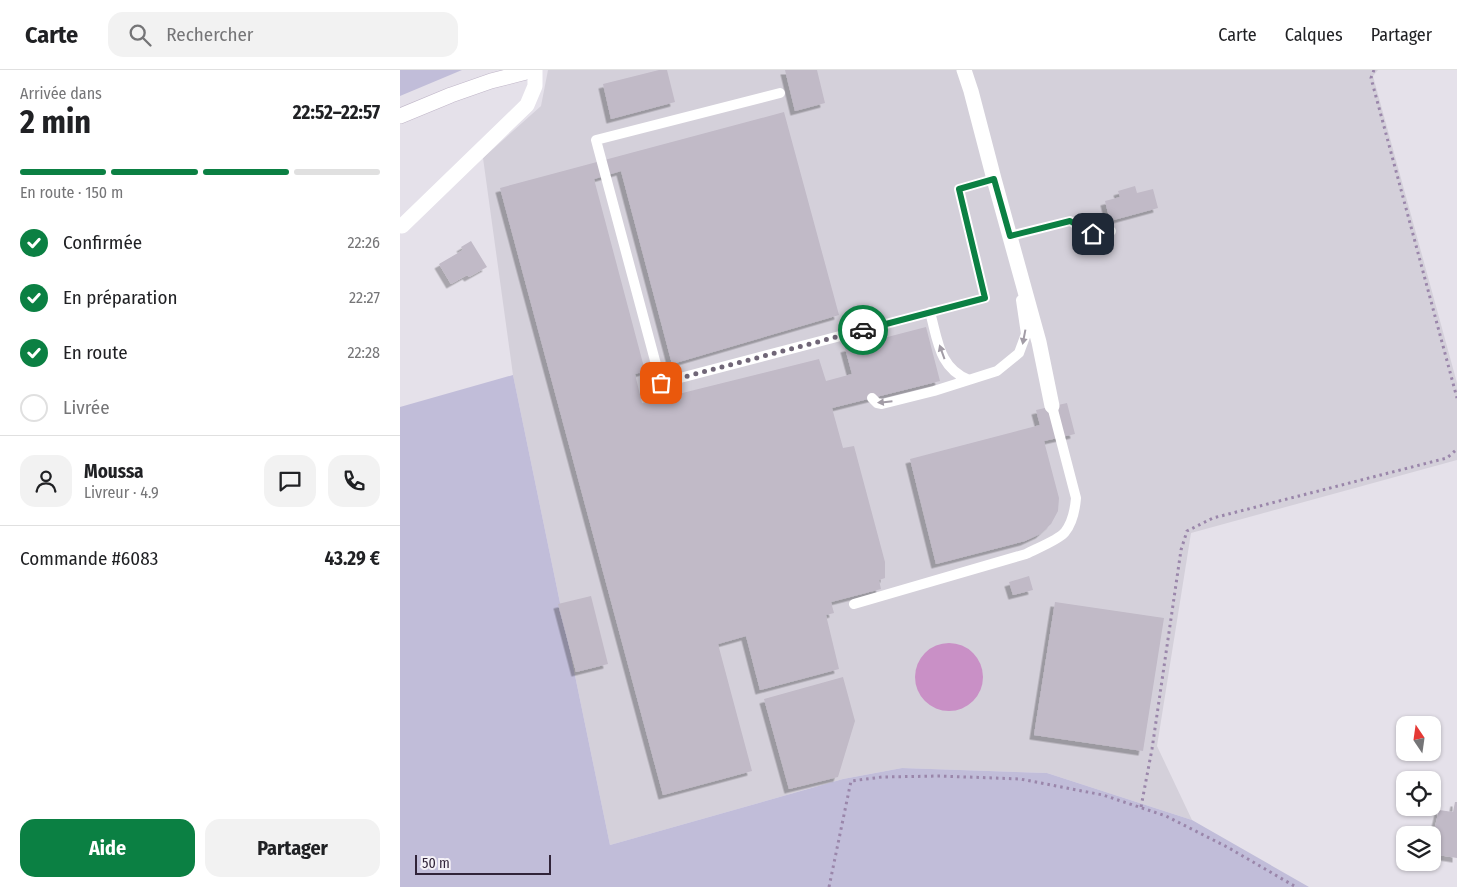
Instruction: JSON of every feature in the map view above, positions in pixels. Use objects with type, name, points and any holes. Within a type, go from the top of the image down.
[{"type":"street","points":[[400,116],[451,95],[492,81],[534,70],[535,86],[527,105],[402,226]]},
{"type":"street","points":[[964,70],[1039,342],[1052,406]]},
{"type":"lane","points":[[780,93],[596,140],[661,383],[985,298],[959,189],[994,179]]},
{"type":"lane","points":[[1010,236],[1070,221],[1093,234],[1111,231]]},
{"type":"lane","points":[[872,398],[877,403],[882,404],[969,380],[997,371],[1019,353],[1026,334],[1015,254]]},
{"type":"lane","points":[[930,312],[943,356],[949,367],[959,376],[969,380]]},
{"type":"lane","points":[[854,332],[857,345]]},
{"type":"lane","points":[[854,604],[1026,554],[1064,533],[1075,513],[1076,498],[1052,406]]},
{"type":"path","points":[[1374,70],[1370,78],[1457,398]]},
{"type":"path","points":[[1141,807],[1152,749],[1180,550],[1187,531],[1213,518],[1447,458],[1457,449]]},
{"type":"path","points":[[829,887],[851,781],[892,776],[1020,779],[1096,793],[1174,820],[1296,887]]},
{"type":"shaded area","points":[[400,70],[462,70],[400,96]]},
{"type":"shaded area","points":[[548,70],[1378,70],[1373,76],[1457,383],[1457,460],[1191,533],[1157,746],[1192,820],[1047,773],[902,768],[843,779],[610,845],[513,375],[483,158],[541,106]]},
{"type":"shaded area","points":[[513,375],[610,845],[843,779],[902,768],[1047,773],[1192,820],[1309,887],[400,887],[400,407]]},
{"type":"shaded area","points":[[949,643],[962,646],[973,653],[980,664],[983,677],[980,690],[973,701],[962,708],[949,711],[936,708],[925,701],[918,690],[915,677],[918,664],[925,653],[936,646]]},
{"type":"building","points":[[659,70],[667,70],[675,102],[611,119],[603,84]]},
{"type":"building","points":[[785,70],[817,70],[825,103],[795,111]]},
{"type":"building","points":[[784,112],[839,315],[672,364],[621,171],[594,179],[645,371],[635,374],[642,403],[819,359],[826,381],[852,374],[845,348],[926,327],[940,381],[832,408],[843,448],[854,446],[885,562],[885,578],[879,580],[881,589],[831,602],[834,613],[826,615],[839,669],[760,690],[746,636],[718,644],[752,771],[663,795],[500,188]]},
{"type":"building","points":[[1135,186],[1137,193],[1153,189],[1158,208],[1110,221],[1105,201],[1120,197],[1118,191]]},
{"type":"building","points":[[471,241],[487,267],[451,284],[439,264],[463,250],[461,247]]},
{"type":"building","points":[[1067,403],[1075,434],[1044,441],[1059,498],[1058,511],[1051,524],[1040,534],[1025,541],[936,564],[910,459],[1040,425],[1036,410]]},
{"type":"building","points":[[1029,576],[1033,590],[1013,595],[1009,582]]},
{"type":"building","points":[[591,596],[608,664],[576,672],[558,604]]},
{"type":"building","points":[[1055,602],[1164,618],[1143,751],[1034,735]]},
{"type":"building","points":[[843,677],[855,721],[838,777],[789,789],[764,699]]},
{"type":"building","points":[[1455,802],[1457,802],[1457,858],[1441,855],[1441,826],[1435,826],[1438,816],[1441,816],[1441,810],[1453,812]]},
{"type":"way so far","points":[[661,383],[863,330]]},
{"type":"route","points":[[863,330],[985,298],[959,189],[994,179],[1010,236],[1070,221],[1093,234]]}]
